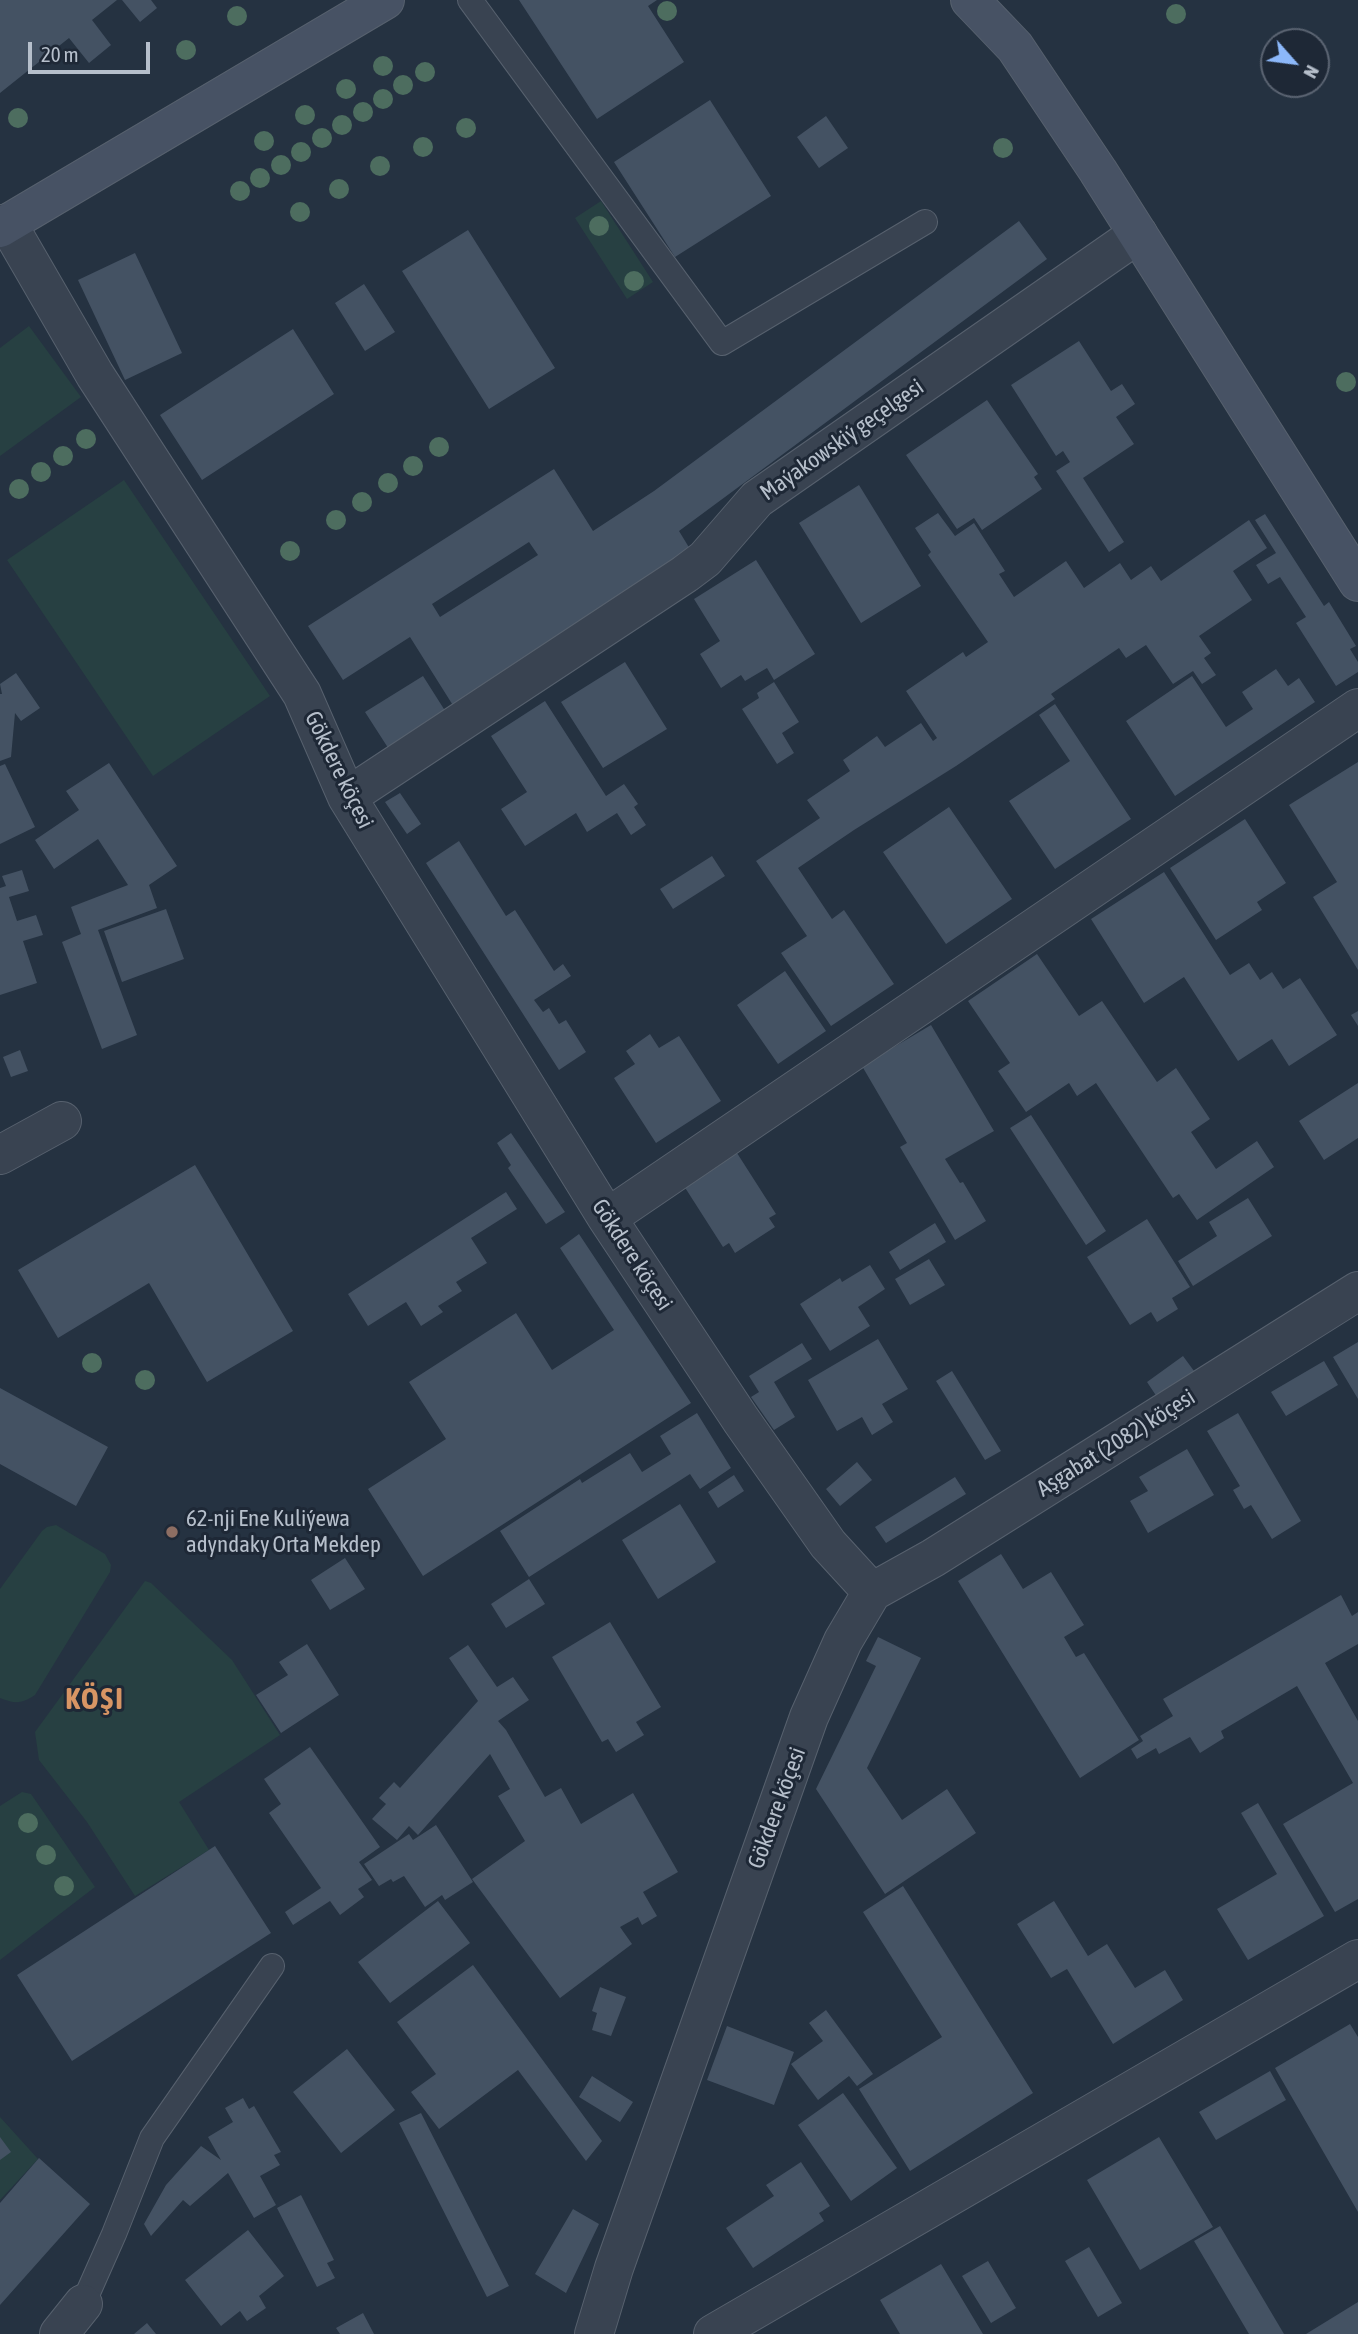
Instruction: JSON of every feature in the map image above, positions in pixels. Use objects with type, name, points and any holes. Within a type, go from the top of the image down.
[{"type":"street","points":[[3,225],[385,0]]},
{"type":"street","points":[[970,0],[1015,47],[1138,234],[1358,582]]},
{"type":"street","name":"Gökdere köçesi","points":[[3,225],[95,375],[302,694],[347,797],[607,1218],[812,1522],[828,1544],[872,1592],[843,1642],[809,1717],[614,2268],[594,2334]]},
{"type":"street","name":"Maýakowskiý geçelgesi","points":[[347,797],[705,559],[757,499],[1138,234]]},
{"type":"street","points":[[607,1218],[1358,708]]},
{"type":"street","points":[[0,1155],[62,1121]]},
{"type":"street","name":"Aşgabat (2082) köçesi","points":[[872,1592],[933,1558],[1358,1291]]},
{"type":"street","points":[[713,2334],[1358,1959]]},
{"type":"street","points":[[59,2334],[83,2304]]},
{"type":"lane","points":[[470,0],[722,343],[925,222]]},
{"type":"lane","points":[[83,2304],[152,2138],[272,1966]]},
{"type":"green space","points":[[601,201],[653,282],[627,299],[575,218]]},
{"type":"green space","points":[[29,326],[81,397],[0,456],[0,348]]},
{"type":"green space","points":[[124,480],[270,696],[153,776],[7,560]]},
{"type":"green space","points":[[56,1525],[105,1554],[111,1565],[110,1572],[35,1695],[18,1702],[10,1701],[0,1698],[0,1589],[42,1531]]},
{"type":"green space","points":[[145,1581],[151,1583],[232,1660],[280,1735],[179,1802],[209,1850],[135,1896],[87,1822],[39,1760],[35,1732]]},
{"type":"green space","points":[[22,1792],[31,1794],[95,1887],[0,1960],[0,1806]]},
{"type":"green space","points":[[0,2117],[38,2159],[0,2200]]},
{"type":"building","points":[[0,0],[117,0],[92,20],[111,45],[89,63],[69,38],[0,93]]},
{"type":"building","points":[[122,0],[151,0],[157,8],[140,22]]},
{"type":"building","points":[[519,0],[657,0],[648,6],[684,62],[597,119]]},
{"type":"building","points":[[710,100],[771,196],[675,257],[614,162]]},
{"type":"building","points":[[826,116],[848,148],[819,168],[797,137]]},
{"type":"building","points":[[1019,221],[1047,259],[679,531],[693,554],[454,707],[410,637],[343,680],[308,626],[554,469],[593,531],[654,491]],"holes":[[[529,542],[538,555],[440,617],[432,604]]]},
{"type":"building","points":[[468,230],[555,368],[489,409],[402,271]]},
{"type":"building","points":[[135,253],[182,353],[125,380],[78,280]]},
{"type":"building","points":[[364,284],[395,332],[365,351],[335,303]]},
{"type":"building","points":[[293,329],[334,394],[202,480],[160,415]]},
{"type":"building","points":[[1079,341],[1111,391],[1122,384],[1135,404],[1116,417],[1134,444],[1083,478],[1124,542],[1109,552],[1056,471],[1070,462],[1063,451],[1056,456],[1011,385]]},
{"type":"building","points":[[987,400],[1038,474],[1034,477],[1042,489],[982,530],[974,518],[957,529],[906,455]]},
{"type":"building","points":[[859,485],[921,586],[861,623],[799,523]]},
{"type":"building","points":[[938,513],[955,536],[974,523],[1005,571],[999,574],[1014,597],[1066,561],[1084,588],[1120,563],[1131,580],[1151,566],[1161,581],[1249,520],[1267,548],[1233,571],[1252,600],[1199,636],[1211,653],[1204,658],[1216,675],[1202,684],[1193,671],[1173,684],[1146,645],[1126,658],[1119,648],[1051,694],[1055,699],[798,868],[832,919],[844,910],[894,984],[831,1026],[781,953],[807,936],[756,861],[820,818],[807,800],[850,771],[843,760],[877,736],[885,747],[921,723],[933,741],[937,738],[906,691],[963,652],[966,657],[988,642],[928,555],[931,552],[915,528]]},
{"type":"building","points":[[1265,514],[1324,606],[1329,602],[1356,646],[1350,649],[1358,662],[1358,672],[1336,686],[1296,623],[1306,617],[1280,577],[1268,584],[1256,565],[1276,553],[1255,520]]},
{"type":"building","points":[[756,560],[815,654],[774,680],[767,668],[745,681],[741,675],[721,688],[700,654],[720,641],[694,599]]},
{"type":"building","points":[[625,662],[667,729],[603,768],[561,702]]},
{"type":"building","points":[[1276,669],[1288,686],[1299,678],[1315,702],[1175,796],[1126,721],[1192,676],[1226,727],[1253,709],[1242,692]]},
{"type":"building","points":[[16,673],[40,708],[21,721],[15,713],[11,757],[0,761],[0,684]]},
{"type":"building","points":[[423,676],[449,717],[392,754],[365,712]]},
{"type":"building","points":[[774,682],[799,722],[782,733],[794,753],[777,764],[742,709],[759,698],[757,693]]},
{"type":"building","points":[[545,701],[606,796],[624,784],[638,804],[634,807],[646,825],[631,835],[617,813],[587,832],[576,813],[525,846],[501,809],[527,792],[491,736]]},
{"type":"building","points":[[1055,704],[1131,819],[1055,869],[1009,801],[1070,761],[1039,715]]},
{"type":"building","points":[[1358,762],[1358,970],[1313,897],[1337,882],[1289,805]]},
{"type":"building","points":[[109,763],[177,866],[149,885],[157,908],[98,930],[137,1035],[102,1049],[62,942],[81,934],[71,907],[128,885],[98,839],[54,869],[35,840],[79,810],[66,791]]},
{"type":"building","points":[[5,764],[35,827],[0,844],[0,766]]},
{"type":"building","points":[[400,793],[421,824],[407,834],[385,802]]},
{"type":"building","points":[[949,807],[1012,899],[946,944],[883,852]]},
{"type":"building","points":[[1245,819],[1286,883],[1257,902],[1262,910],[1216,940],[1170,868]]},
{"type":"building","points":[[459,841],[506,916],[515,910],[554,971],[563,964],[571,976],[534,1000],[543,1012],[549,1008],[559,1024],[566,1020],[586,1052],[559,1070],[426,863]]},
{"type":"building","points":[[712,856],[725,876],[673,909],[660,889]]},
{"type":"building","points":[[22,870],[29,891],[9,897],[17,921],[36,915],[43,935],[23,941],[37,983],[0,995],[0,888],[6,886],[2,876]]},
{"type":"building","points":[[1164,872],[1230,975],[1249,963],[1260,980],[1272,972],[1283,989],[1300,978],[1337,1035],[1289,1066],[1272,1039],[1238,1061],[1184,977],[1144,1003],[1091,919]]},
{"type":"building","points":[[166,909],[184,959],[122,982],[104,931]]},
{"type":"building","points":[[1037,954],[1079,1016],[1102,1001],[1157,1082],[1176,1068],[1210,1119],[1191,1132],[1216,1169],[1257,1141],[1274,1167],[1197,1220],[1179,1194],[1173,1198],[1096,1083],[1077,1096],[1069,1083],[1026,1112],[998,1071],[1010,1063],[968,1001]]},
{"type":"building","points":[[785,971],[826,1031],[778,1064],[737,1005]]},
{"type":"building","points":[[1358,1011],[1358,1026],[1351,1015]]},
{"type":"building","points":[[931,1025],[994,1131],[945,1159],[960,1183],[963,1182],[986,1221],[955,1240],[900,1147],[907,1143],[862,1066]]},
{"type":"building","points":[[650,1034],[659,1048],[679,1036],[721,1101],[656,1143],[614,1078],[635,1064],[626,1051]]},
{"type":"building","points":[[20,1050],[28,1071],[11,1077],[3,1057]]},
{"type":"building","points":[[1358,1083],[1358,1138],[1324,1160],[1299,1121]]},
{"type":"building","points":[[1031,1115],[1106,1231],[1086,1245],[1010,1128]]},
{"type":"building","points":[[511,1133],[565,1212],[546,1224],[508,1168],[511,1165],[497,1143]]},
{"type":"building","points":[[737,1153],[776,1214],[769,1218],[775,1227],[735,1253],[729,1243],[723,1247],[684,1186]]},
{"type":"building","points":[[195,1165],[293,1331],[207,1382],[149,1283],[58,1338],[18,1270]]},
{"type":"building","points":[[506,1192],[517,1209],[471,1238],[487,1263],[456,1282],[462,1291],[438,1306],[443,1312],[421,1326],[406,1302],[368,1326],[348,1294]]},
{"type":"building","points":[[1248,1198],[1272,1236],[1193,1286],[1178,1261],[1217,1236],[1209,1222]]},
{"type":"building","points":[[1147,1219],[1190,1287],[1172,1298],[1178,1309],[1157,1322],[1151,1312],[1130,1325],[1087,1257]]},
{"type":"building","points":[[935,1223],[946,1242],[900,1270],[889,1252]]},
{"type":"building","points":[[579,1234],[691,1403],[423,1576],[368,1489],[446,1439],[409,1382],[516,1313],[552,1370],[614,1330],[560,1248]]},
{"type":"building","points":[[929,1259],[945,1285],[910,1305],[895,1279]]},
{"type":"building","points":[[870,1265],[885,1289],[858,1307],[870,1326],[830,1351],[800,1304],[840,1278],[842,1282]]},
{"type":"building","points":[[878,1339],[908,1389],[882,1404],[893,1422],[872,1435],[862,1417],[837,1431],[808,1380]]},
{"type":"building","points":[[1358,1342],[1358,1399],[1333,1357]]},
{"type":"building","points":[[802,1343],[812,1359],[774,1382],[795,1417],[774,1430],[751,1397],[759,1392],[749,1376]]},
{"type":"building","points":[[1183,1356],[1194,1371],[1157,1397],[1147,1382]]},
{"type":"building","points":[[1324,1361],[1338,1385],[1286,1416],[1271,1392]]},
{"type":"building","points":[[952,1371],[1001,1451],[985,1460],[936,1381]]},
{"type":"building","points":[[0,1388],[108,1447],[76,1506],[0,1464]]},
{"type":"building","points":[[697,1413],[731,1468],[700,1489],[690,1474],[529,1577],[500,1531],[580,1479],[582,1483],[630,1453],[642,1472],[671,1454],[660,1436]]},
{"type":"building","points":[[1238,1413],[1301,1521],[1272,1539],[1251,1505],[1244,1509],[1233,1490],[1240,1486],[1207,1431]]},
{"type":"building","points":[[1187,1449],[1214,1495],[1148,1533],[1130,1501],[1148,1491],[1139,1477]]},
{"type":"building","points":[[857,1462],[872,1480],[840,1506],[826,1489]]},
{"type":"building","points":[[734,1475],[744,1491],[718,1508],[708,1492]]},
{"type":"building","points":[[955,1477],[966,1494],[886,1543],[875,1527]]},
{"type":"building","points":[[680,1504],[716,1562],[658,1599],[622,1540]]},
{"type":"building","points":[[1001,1554],[1023,1589],[1051,1572],[1084,1625],[1064,1637],[1076,1657],[1084,1653],[1139,1740],[1080,1778],[958,1581]]},
{"type":"building","points":[[345,1558],[365,1589],[330,1610],[311,1580]]},
{"type":"building","points":[[529,1579],[545,1604],[506,1628],[491,1604]]},
{"type":"building","points":[[1341,1595],[1352,1616],[1358,1612],[1358,1644],[1325,1663],[1358,1721],[1358,1899],[1335,1912],[1283,1824],[1353,1783],[1297,1686],[1221,1731],[1224,1738],[1200,1753],[1190,1737],[1159,1754],[1156,1748],[1137,1759],[1131,1749],[1143,1741],[1140,1736],[1173,1716],[1163,1699]]},
{"type":"building","points":[[610,1622],[661,1707],[636,1722],[644,1735],[616,1752],[608,1739],[602,1742],[552,1657]]},
{"type":"building","points":[[878,1637],[921,1658],[867,1768],[902,1820],[947,1789],[976,1833],[885,1894],[816,1789],[876,1666],[866,1661]]},
{"type":"building","points":[[307,1644],[339,1695],[281,1733],[256,1695],[288,1675],[279,1662]]},
{"type":"building","points":[[468,1645],[497,1687],[513,1677],[529,1700],[498,1721],[545,1797],[561,1788],[581,1824],[633,1793],[678,1872],[643,1892],[657,1916],[642,1925],[638,1917],[620,1927],[632,1944],[560,1998],[472,1879],[525,1841],[498,1796],[510,1789],[490,1754],[418,1835],[409,1826],[397,1840],[372,1819],[386,1804],[379,1798],[394,1782],[400,1788],[478,1701],[449,1658]]},
{"type":"building","points":[[310,1747],[380,1847],[359,1862],[372,1880],[358,1889],[364,1897],[340,1915],[330,1901],[293,1925],[285,1912],[321,1888],[269,1813],[281,1804],[264,1779]]},
{"type":"building","points":[[1258,1803],[1324,1916],[1248,1960],[1217,1909],[1277,1874],[1241,1813]]},
{"type":"building","points":[[436,1825],[473,1882],[445,1900],[442,1895],[425,1907],[404,1876],[379,1886],[364,1864],[409,1834],[413,1840]]},
{"type":"building","points":[[215,1846],[271,1933],[72,2061],[17,1975]]},
{"type":"building","points":[[903,1886],[1033,2093],[910,2171],[859,2089],[942,2037],[863,1912]]},
{"type":"building","points":[[438,1901],[470,1943],[390,2003],[358,1962]]},
{"type":"building","points":[[1054,1901],[1088,1956],[1107,1944],[1135,1988],[1165,1970],[1183,2000],[1113,2044],[1067,1969],[1051,1978],[1017,1924]]},
{"type":"building","points":[[473,1965],[602,2141],[586,2161],[518,2070],[439,2129],[411,2092],[436,2074],[397,2022]]},
{"type":"building","points":[[600,1987],[626,1997],[611,2036],[592,2030],[597,2013],[592,2011]]},
{"type":"building","points":[[826,2010],[873,2074],[857,2086],[849,2076],[818,2100],[791,2064],[823,2041],[809,2023]]},
{"type":"building","points":[[1350,2024],[1358,2037],[1358,2212],[1275,2068]]},
{"type":"building","points":[[727,2026],[794,2052],[774,2105],[707,2080]]},
{"type":"building","points":[[347,2049],[395,2110],[341,2153],[293,2092]]},
{"type":"building","points":[[1270,2071],[1286,2100],[1216,2140],[1199,2112]]},
{"type":"building","points":[[592,2076],[633,2102],[620,2122],[579,2097]]},
{"type":"building","points":[[843,2093],[897,2168],[851,2201],[798,2125]]},
{"type":"building","points":[[243,2098],[249,2109],[254,2106],[281,2152],[274,2155],[280,2165],[260,2176],[276,2205],[254,2218],[228,2173],[190,2206],[183,2200],[151,2236],[144,2224],[166,2185],[201,2146],[221,2160],[208,2137],[233,2122],[225,2108]]},
{"type":"building","points":[[421,2113],[509,2286],[487,2297],[399,2123]]},
{"type":"building","points":[[0,2137],[11,2152],[0,2160]]},
{"type":"building","points":[[1159,2137],[1213,2227],[1140,2270],[1087,2180]]},
{"type":"building","points":[[39,2158],[90,2204],[0,2305],[0,2203]]},
{"type":"building","points":[[801,2162],[830,2206],[819,2213],[824,2221],[753,2268],[726,2228],[774,2196],[766,2185]]},
{"type":"building","points":[[301,2195],[334,2260],[327,2263],[335,2278],[317,2287],[277,2208]]},
{"type":"building","points":[[573,2209],[599,2224],[566,2293],[535,2274]]},
{"type":"building","points":[[1220,2226],[1284,2334],[1249,2334],[1194,2241]]},
{"type":"building","points":[[248,2230],[284,2276],[259,2296],[266,2308],[247,2321],[240,2311],[221,2326],[185,2280]]},
{"type":"building","points":[[1089,2247],[1122,2303],[1098,2317],[1065,2261]]},
{"type":"building","points":[[988,2261],[1016,2308],[991,2323],[962,2276]]},
{"type":"building","points":[[941,2264],[983,2334],[900,2334],[880,2300]]},
{"type":"building","points":[[1358,2302],[1358,2334],[1306,2334]]},
{"type":"building","points":[[363,2313],[374,2334],[340,2334],[336,2328]]},
{"type":"building","points":[[147,2323],[156,2334],[134,2334]]},
{"type":"place","name":"62-nji Ene Kuliýewa adyndaky Orta Mekdep","points":[[172,1532]]},
{"type":"district","name":"KÖŞI","points":[[95,1700]]}]
